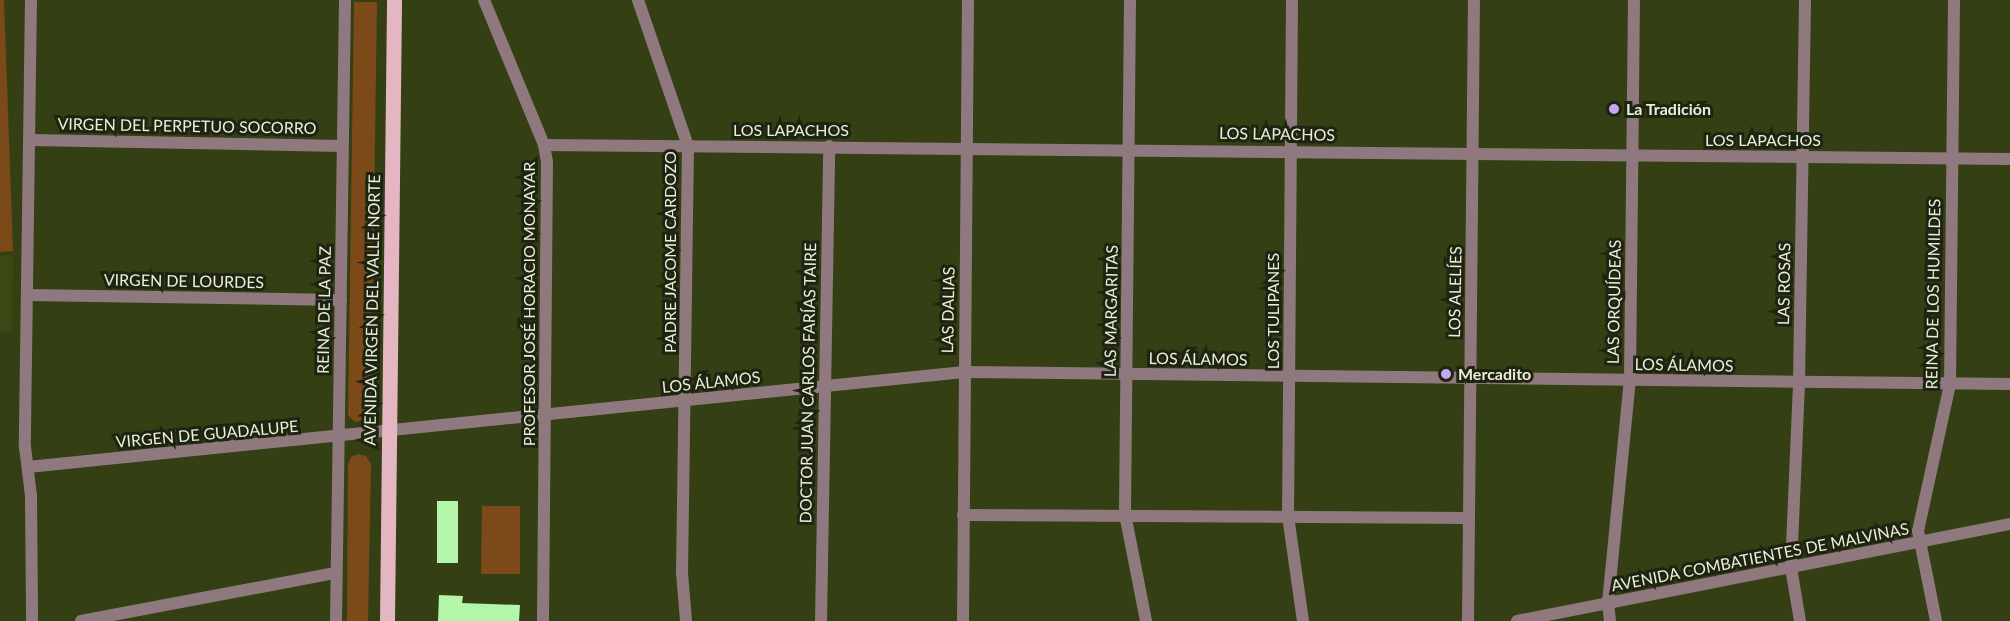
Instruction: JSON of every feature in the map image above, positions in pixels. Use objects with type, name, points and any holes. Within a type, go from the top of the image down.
[{"type":"main road","name":"AVENIDA VIRGEN DEL VALLE NORTE","points":[[387,621],[394,0]]},
{"type":"street","points":[[31,0],[28,467],[32,621]]},
{"type":"street","name":"REINA DE LA PAZ","points":[[336,621],[345,0]]},
{"type":"street","name":"PROFESOR JOSÉ HORACIO MONAYAR","points":[[484,0],[544,145],[547,162],[543,621]]},
{"type":"street","name":"PADRE JACOME CARDOZO","points":[[638,0],[688,146],[682,573],[686,621]]},
{"type":"street","name":"LAS DALIAS","points":[[963,621],[968,0]]},
{"type":"street","name":"LAS MARGARITAS","points":[[1130,0],[1125,514],[1146,621]]},
{"type":"street","name":"LOS TULIPANES","points":[[1292,0],[1288,516],[1303,621]]},
{"type":"street","name":"LOS ALELÍES","points":[[1468,621],[1474,0]]},
{"type":"street","name":"LAS ORQUÍDEAS","points":[[1610,621],[1608,603],[1630,380],[1635,0]]},
{"type":"street","name":"LAS ROSAS","points":[[1800,621],[1791,568],[1799,383],[1805,0]]},
{"type":"street","name":"REINA DE LOS HUMILDES","points":[[1935,621],[1918,531],[1950,384],[1954,0]]},
{"type":"street","name":"VIRGEN DEL PERPETUO SOCORRO","points":[[30,140],[342,146]]},
{"type":"street","name":"LOS LAPACHOS","points":[[544,145],[967,147],[2010,159]]},
{"type":"street","name":"DOCTOR JUAN CARLOS FARÍAS TAIRE","points":[[821,621],[829,146]]},
{"type":"street","name":"VIRGEN DE LOURDES","points":[[28,295],[340,300]]},
{"type":"street","name":"LOS ÁLAMOS","points":[[388,431],[964,372],[2010,384]]},
{"type":"street","name":"VIRGEN DE GUADALUPE","points":[[28,467],[338,438],[388,431]]},
{"type":"street","points":[[963,515],[1125,514],[1469,518]]},
{"type":"street","name":"AVENIDA COMBATIENTES DE MALVINAS","points":[[1517,621],[2010,524]]},
{"type":"street","points":[[81,621],[336,573]]},
{"type":"shaded area","points":[[0,0],[4,0],[13,251],[0,252]]},
{"type":"shaded area","points":[[354,2],[377,2],[371,411],[367,419],[355,422],[348,415]]},
{"type":"shaded area","points":[[13,255],[12,332],[0,333],[0,256]]},
{"type":"shaded area","points":[[358,454],[366,456],[371,464],[368,621],[347,621],[348,464],[351,457]]},
{"type":"shaded area","points":[[482,506],[520,506],[520,574],[481,574]]},
{"type":"building","points":[[437,501],[458,501],[458,563],[437,563]]},
{"type":"building","points":[[439,595],[463,596],[462,603],[520,605],[519,621],[438,621]]},
{"type":"place","name":"La Tradición","points":[[1614,109]]},
{"type":"place","name":"Mercadito","points":[[1446,374]]}]
